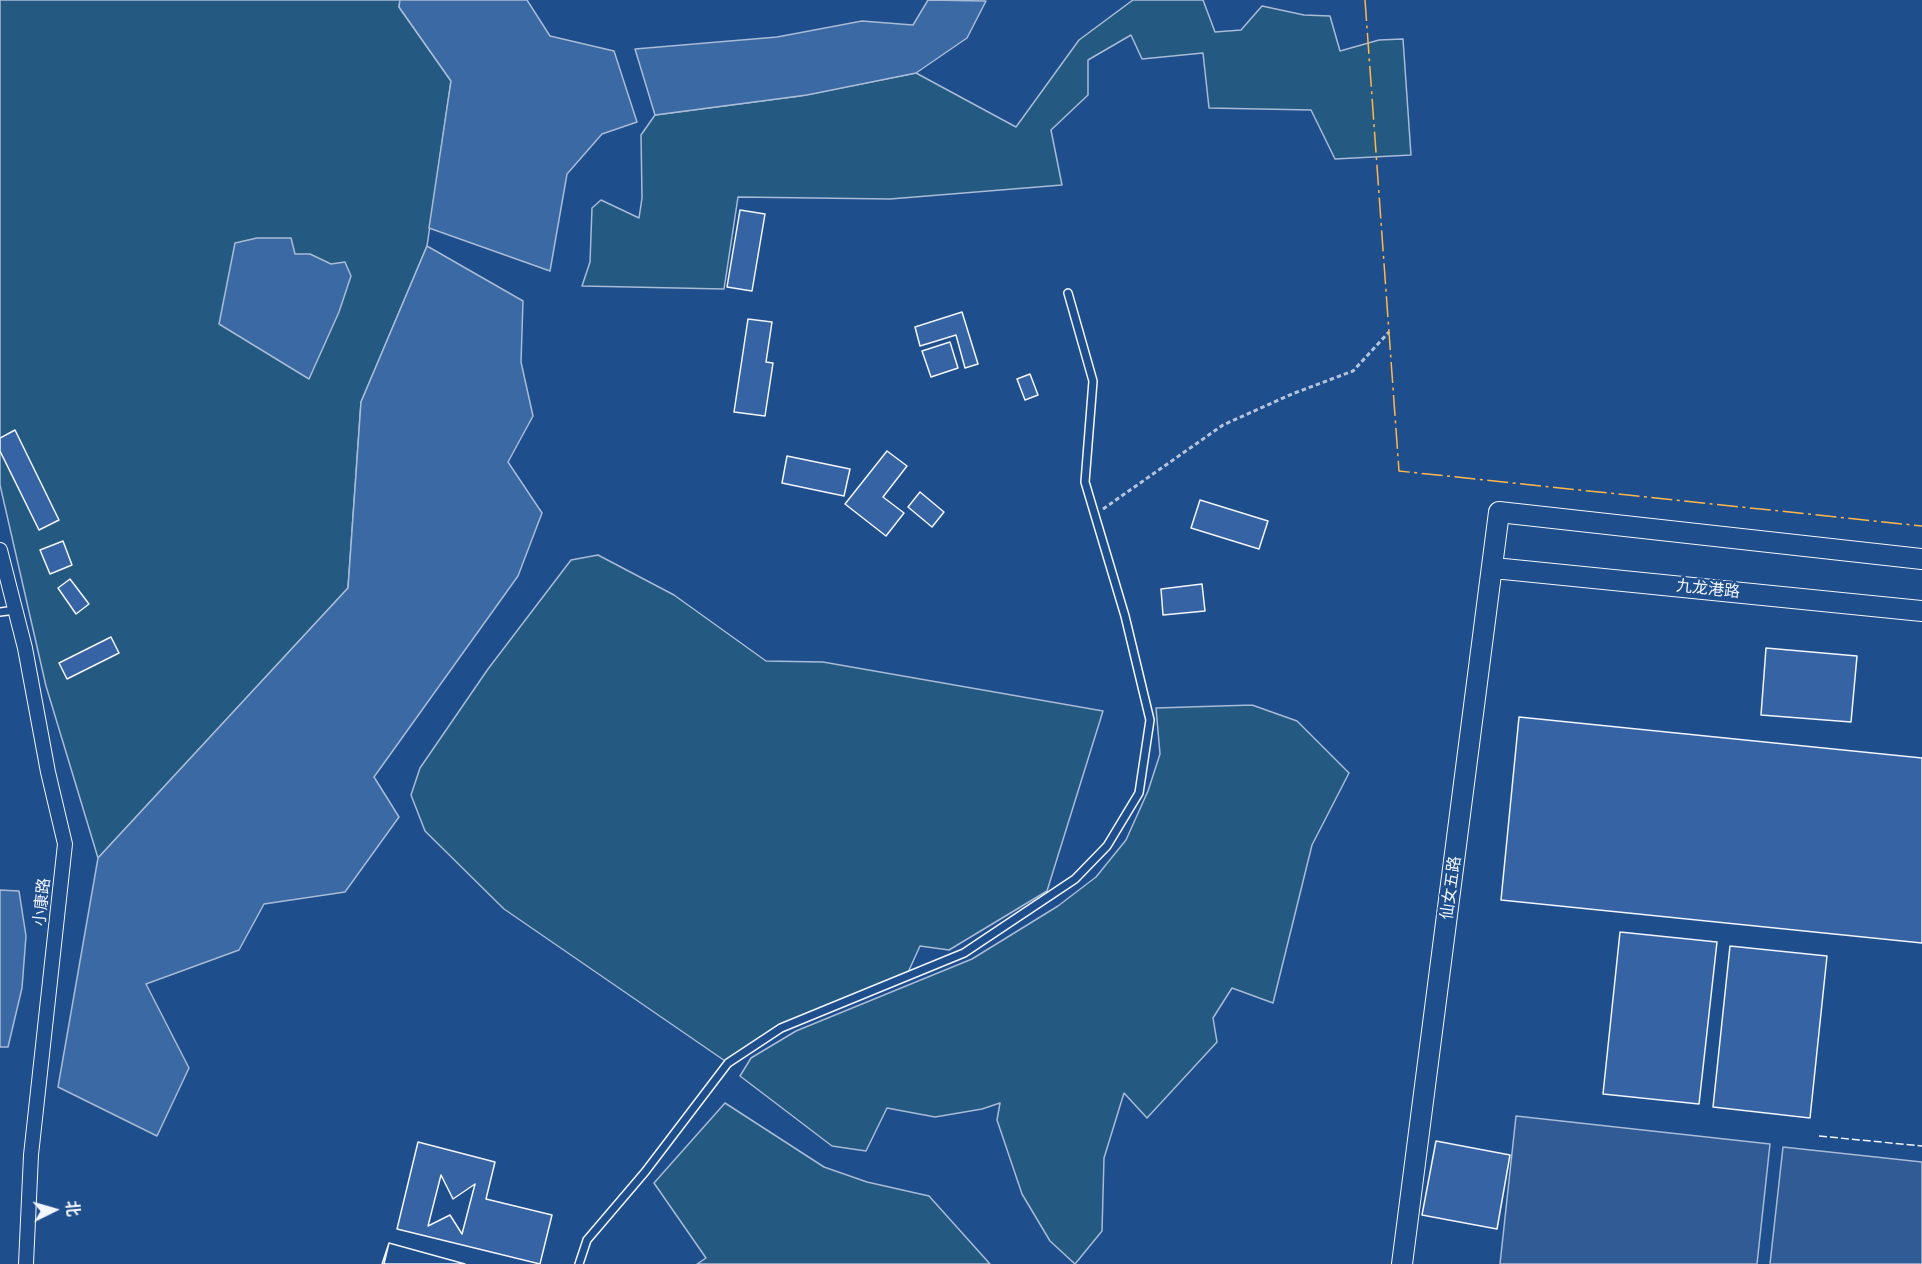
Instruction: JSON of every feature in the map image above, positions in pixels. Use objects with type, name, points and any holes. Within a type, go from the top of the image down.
[{"type":"street","name":"仙女五路","points":[[1411,1264],[1504,512],[1922,559]]},
{"type":"street","name":"小康路","points":[[0,550],[16,610],[65,843],[31,1155],[26,1264]]},
{"type":"street","name":"仙女五路","points":[[1402,1264],[1498,568]]},
{"type":"street","name":"九龙港路","points":[[1498,568],[1922,611]]},
{"type":"lane","points":[[579,1264],[587,1240],[645,1172],[728,1063],[781,1028],[964,953],[1076,879],[1107,846],[1140,793],[1150,720],[1125,616],[1085,482],[1093,381],[1068,293]]},
{"type":"lane","points":[[0,612],[16,610]]},
{"type":"path","points":[[1095,515],[1223,425],[1292,393],[1353,371],[1389,332]]},
{"type":"shaded area","points":[[0,0],[400,0],[399,7],[451,81],[427,246],[361,402],[348,588],[98,858],[46,686],[0,485]]},
{"type":"shaded area","points":[[400,0],[527,0],[550,36],[614,51],[637,122],[602,134],[567,174],[550,271],[429,228],[451,81],[399,7]]},
{"type":"shaded area","points":[[928,0],[986,1],[967,38],[916,73],[807,95],[655,115],[635,49],[777,37],[862,21],[913,25]]},
{"type":"shaded area","points":[[1133,0],[1203,0],[1215,32],[1241,30],[1262,6],[1304,15],[1330,16],[1340,51],[1379,40],[1403,39],[1411,155],[1335,159],[1311,110],[1209,108],[1203,53],[1142,59],[1131,35],[1088,60],[1088,95],[1051,130],[1062,185],[890,199],[738,197],[724,289],[582,286],[590,262],[592,208],[601,200],[639,218],[642,198],[641,135],[655,115],[800,96],[916,73],[1016,127],[1079,40]]},
{"type":"shaded area","points":[[257,238],[291,238],[295,254],[310,254],[331,264],[345,262],[351,276],[339,312],[309,379],[219,324],[235,243]]},
{"type":"shaded area","points":[[427,246],[523,301],[521,362],[533,416],[508,462],[542,513],[518,576],[374,777],[399,817],[345,892],[264,904],[239,950],[146,984],[189,1068],[157,1136],[58,1087],[98,858],[348,588],[361,402]]},
{"type":"shaded area","points":[[598,555],[674,595],[766,661],[823,662],[1103,711],[1047,891],[949,950],[920,946],[905,979],[781,1028],[728,1063],[504,909],[425,831],[411,795],[420,768],[488,669],[571,560]]},
{"type":"shaded area","points":[[1252,705],[1297,721],[1349,773],[1312,845],[1273,1003],[1232,988],[1213,1018],[1217,1042],[1147,1118],[1124,1093],[1104,1158],[1102,1231],[1075,1264],[1050,1241],[1022,1194],[997,1120],[1000,1103],[982,1109],[935,1117],[887,1108],[866,1151],[832,1146],[740,1076],[751,1058],[796,1031],[972,959],[1058,906],[1096,877],[1126,840],[1148,791],[1160,754],[1156,708]]},
{"type":"shaded area","points":[[0,890],[19,891],[26,936],[22,988],[8,1047],[0,1047]]},
{"type":"shaded area","points":[[725,1103],[824,1167],[867,1182],[929,1196],[990,1264],[697,1264],[706,1258],[654,1183]]},
{"type":"shaded area","points":[[1516,1116],[1770,1144],[1757,1264],[1500,1264]]},
{"type":"shaded area","points":[[1783,1147],[1922,1162],[1922,1264],[1770,1264]]},
{"type":"building","points":[[740,210],[765,214],[752,291],[727,287]]},
{"type":"building","points":[[962,312],[978,364],[965,368],[956,335],[920,346],[915,327]]},
{"type":"building","points":[[748,319],[772,322],[766,362],[773,363],[765,416],[734,412]]},
{"type":"building","points":[[950,342],[958,368],[931,377],[922,351]]},
{"type":"building","points":[[1030,374],[1038,395],[1025,400],[1017,379]]},
{"type":"building","points":[[15,430],[59,520],[39,530],[0,451],[0,438]]},
{"type":"building","points":[[887,451],[907,466],[883,497],[904,513],[886,536],[845,504]]},
{"type":"building","points":[[787,456],[850,469],[844,496],[782,483]]},
{"type":"building","points":[[920,492],[944,512],[932,527],[908,507]]},
{"type":"building","points":[[1200,500],[1268,521],[1259,549],[1191,528]]},
{"type":"building","points":[[63,541],[72,565],[50,574],[40,550]]},
{"type":"building","points":[[70,579],[89,604],[76,614],[58,588]]},
{"type":"building","points":[[1202,584],[1205,611],[1163,615],[1161,589]]},
{"type":"building","points":[[111,637],[119,653],[67,679],[59,663]]},
{"type":"building","points":[[1766,648],[1857,656],[1851,722],[1761,715]]},
{"type":"building","points":[[1519,717],[1922,758],[1922,943],[1501,900]]},
{"type":"building","points":[[1620,932],[1717,942],[1699,1104],[1603,1094]]},
{"type":"building","points":[[1730,946],[1827,956],[1810,1118],[1713,1107]]},
{"type":"building","points":[[1436,1141],[1510,1155],[1497,1229],[1422,1215]]},
{"type":"building","points":[[418,1142],[495,1162],[486,1199],[552,1215],[540,1264],[397,1229]],"holes":[[[441,1175],[453,1199],[475,1184],[462,1234],[450,1215],[428,1226]]]},
{"type":"building","points":[[389,1243],[465,1264],[384,1264]]},
{"type":"building","points":[[389,1243],[465,1264],[382,1264]]},
{"type":"fence","points":[[1819,1136],[1922,1146]]},
{"type":"power","points":[[1365,0],[1399,471],[1922,526]]}]
